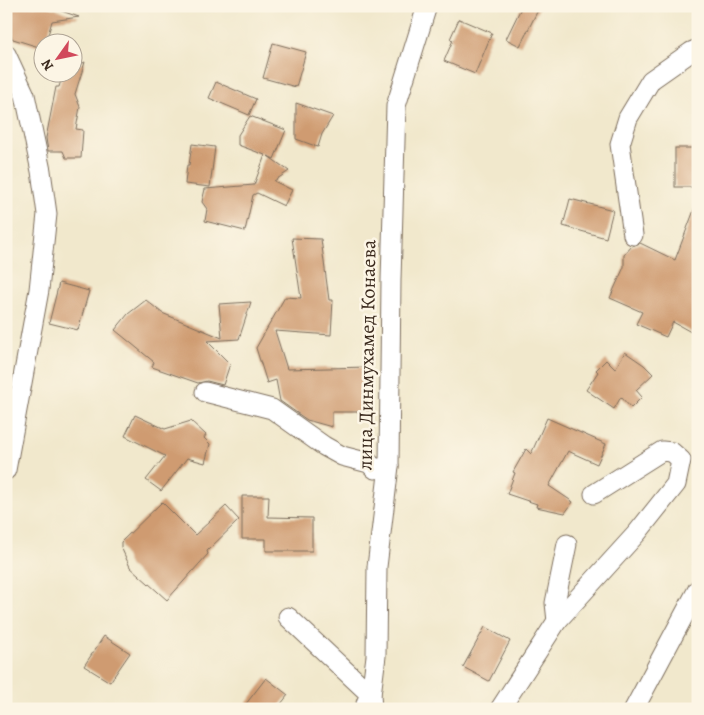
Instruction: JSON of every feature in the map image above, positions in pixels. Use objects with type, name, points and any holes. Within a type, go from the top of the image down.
[{"type":"street","name":"лица Динмухамед Конаева","points":[[369,704],[376,656],[377,567],[389,466],[391,280],[396,106],[427,6]]},
{"type":"street","points":[[633,235],[620,144],[628,118],[651,80],[698,49]]},
{"type":"street","points":[[6,54],[25,95],[41,171],[47,214],[39,290],[6,470]]},
{"type":"street","points":[[205,392],[272,408],[324,446],[342,456],[369,463],[375,469],[389,466]]},
{"type":"street","points":[[500,709],[557,621],[637,533],[676,484],[681,460],[672,452],[662,451],[594,494]]},
{"type":"street","points":[[557,621],[555,603],[567,544]]},
{"type":"street","points":[[634,709],[698,589]]},
{"type":"street","points":[[288,617],[369,704]]},
{"type":"building","points":[[6,6],[47,6],[79,17],[52,21],[49,32],[32,32],[32,45],[13,39],[6,29]]},
{"type":"building","points":[[522,6],[540,6],[520,46],[506,39]]},
{"type":"building","points":[[459,19],[492,33],[475,74],[444,61],[453,40],[450,39]]},
{"type":"building","points":[[273,43],[306,52],[296,87],[263,78]]},
{"type":"building","points":[[60,82],[79,82],[75,94],[80,107],[76,129],[83,130],[81,158],[66,158],[63,151],[48,151],[46,138],[56,87],[59,87]]},
{"type":"building","points":[[216,82],[256,99],[249,115],[209,98]]},
{"type":"building","points":[[296,103],[333,116],[322,134],[318,147],[296,139]]},
{"type":"building","points":[[250,116],[286,130],[274,159],[268,156],[289,171],[274,181],[292,190],[284,206],[257,193],[253,195],[245,231],[205,221],[207,209],[202,202],[205,189],[254,185],[265,155],[238,145],[238,135]]},
{"type":"building","points":[[192,144],[215,147],[210,187],[185,184]]},
{"type":"building","points":[[675,148],[698,148],[698,187],[675,187]]},
{"type":"building","points":[[570,199],[613,210],[606,238],[563,226]]},
{"type":"building","points":[[696,205],[698,205],[698,336],[673,322],[666,337],[636,324],[642,312],[610,298],[624,267],[624,255],[632,246],[640,243],[675,260]]},
{"type":"building","points":[[292,238],[321,239],[329,300],[333,300],[331,335],[275,331],[287,369],[369,367],[370,412],[332,412],[332,427],[307,420],[280,401],[276,380],[267,383],[256,348],[285,297],[301,298]]},
{"type":"building","points":[[59,283],[89,291],[78,330],[49,323]]},
{"type":"building","points":[[146,300],[162,313],[222,338],[219,304],[251,302],[239,339],[207,341],[230,364],[223,385],[207,381],[198,383],[152,367],[154,362],[115,330],[128,314]]},
{"type":"building","points":[[625,352],[644,365],[653,374],[636,390],[642,397],[631,408],[621,397],[614,409],[586,390],[598,372],[596,370],[606,360],[615,369]]},
{"type":"building","points":[[135,415],[165,429],[191,421],[206,435],[204,438],[210,444],[205,463],[187,458],[161,491],[146,480],[165,456],[125,436]]},
{"type":"building","points":[[547,418],[606,444],[597,464],[568,451],[549,486],[573,502],[565,513],[536,507],[537,504],[507,494],[515,473],[513,472],[526,449],[531,454]]},
{"type":"building","points":[[242,496],[269,496],[268,517],[312,518],[312,551],[266,551],[266,539],[242,539]]},
{"type":"building","points":[[162,502],[195,535],[226,506],[239,520],[207,551],[208,554],[167,600],[130,567],[121,547],[121,542]]},
{"type":"building","points":[[485,627],[510,641],[489,681],[463,667]]},
{"type":"building","points":[[104,636],[130,653],[110,682],[84,666]]},
{"type":"building","points":[[266,678],[288,695],[277,709],[242,709]]}]
